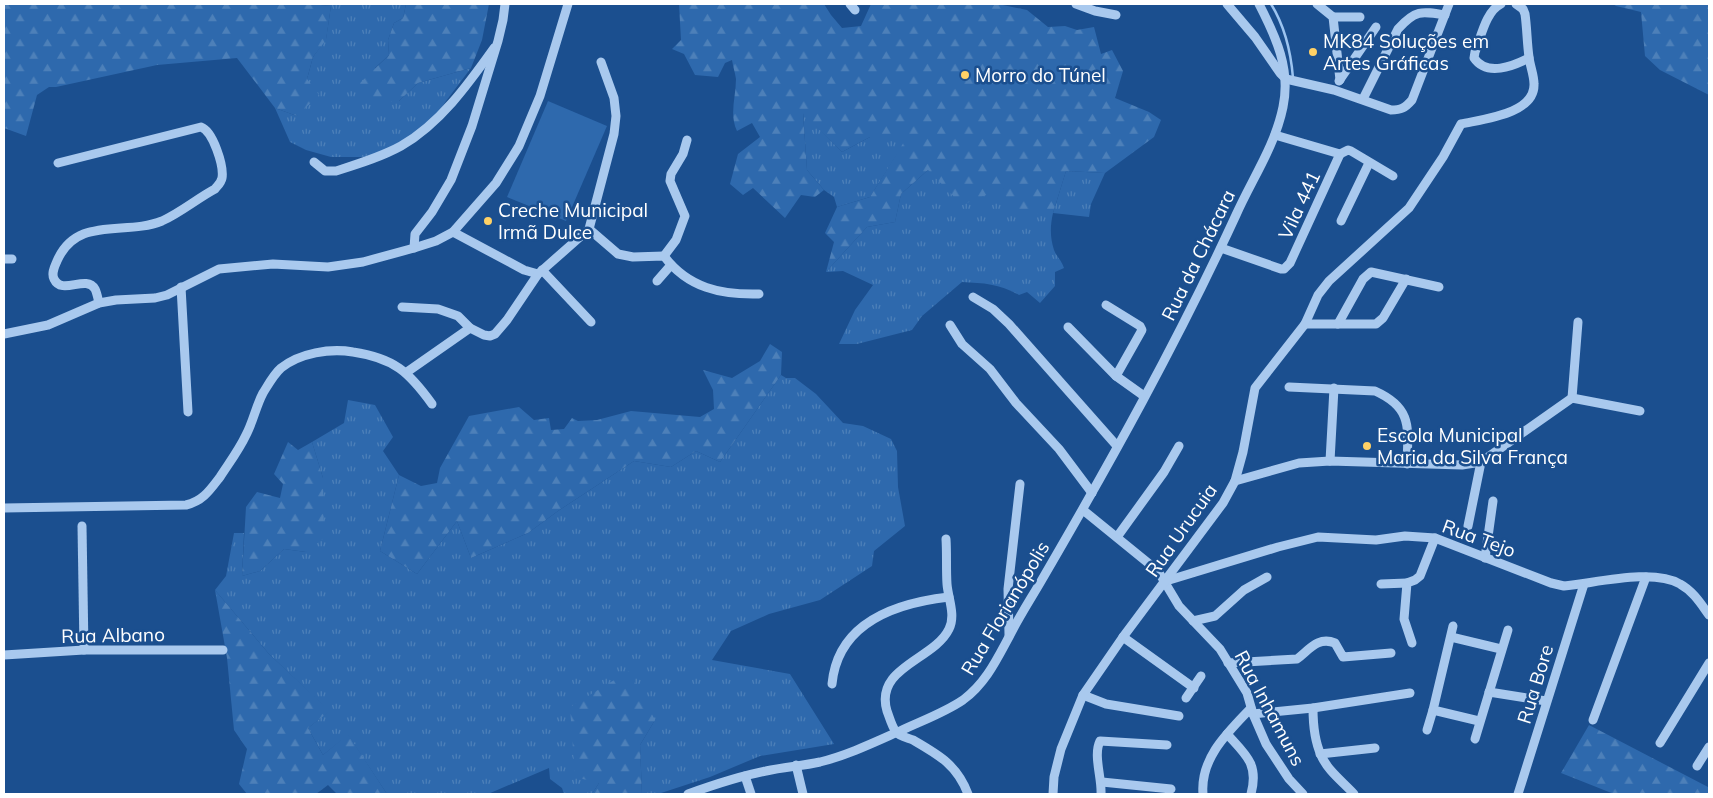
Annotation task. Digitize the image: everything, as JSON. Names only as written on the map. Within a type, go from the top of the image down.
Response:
[{"type":"street","points":[[414,248],[417,229],[432,212],[451,180],[472,126],[498,42],[505,4]]},
{"type":"street","points":[[4,334],[48,325],[99,304],[116,300],[155,298],[167,295],[219,269],[273,264],[328,267],[363,262],[436,241],[453,232],[496,183],[518,146],[540,96],[568,4]]},
{"type":"street","points":[[1076,4],[1116,15]]},
{"type":"street","points":[[1227,4],[1255,37],[1286,79],[1334,90],[1391,110],[1400,110],[1406,107],[1412,100],[1449,4]]},
{"type":"street","name":"Rua da Chácara","points":[[1083,510],[1221,248],[1276,135],[1284,105],[1286,79],[1281,53],[1259,4]]},
{"type":"street","points":[[1317,4],[1333,16],[1360,17]]},
{"type":"street","points":[[1501,4],[1494,9],[1490,16],[1474,58],[1477,63],[1483,66],[1503,69],[1512,67],[1529,58],[1525,14],[1523,9],[1516,4]]},
{"type":"street","points":[[1363,99],[1398,29],[1405,21],[1413,14],[1423,11],[1445,15]]},
{"type":"street","points":[[1333,16],[1340,80]]},
{"type":"street","points":[[1334,90],[1376,27]]},
{"type":"street","points":[[314,162],[325,171],[336,171],[403,145],[433,122],[478,70],[498,42]]},
{"type":"street","name":"Rua Urucuia","points":[[1053,794],[1054,777],[1061,749],[1083,695],[1223,503],[1234,481],[1243,452],[1255,388],[1305,324],[1318,295],[1328,281],[1408,208],[1443,157],[1462,124],[1507,114],[1520,107],[1529,98],[1534,84],[1529,58]]},
{"type":"street","points":[[402,307],[438,309],[458,316],[470,328],[484,335],[490,336],[495,334],[540,272],[589,229],[614,134],[616,116],[614,98],[601,62]]},
{"type":"street","points":[[58,163],[201,127],[210,134],[214,144],[222,176],[215,189],[163,220],[132,227],[92,230],[83,233],[60,254],[53,270],[53,278],[58,284],[64,286],[91,285],[95,288],[99,304]]},
{"type":"street","name":"Vila 441","points":[[1221,248],[1281,269],[1287,268],[1340,154],[1276,135]]},
{"type":"street","points":[[664,256],[676,240],[685,216],[670,181],[671,174],[683,154],[686,140]]},
{"type":"street","points":[[1340,154],[1348,150],[1351,151],[1393,176]]},
{"type":"street","points":[[1341,220],[1369,163]]},
{"type":"street","points":[[589,229],[618,254],[633,257],[664,256]]},
{"type":"street","points":[[453,232],[516,266],[540,272],[591,322]]},
{"type":"street","points":[[664,256],[671,264],[698,284],[718,292],[734,295],[759,294]]},
{"type":"street","points":[[657,281],[671,264]]},
{"type":"street","points":[[1338,324],[1367,274],[1375,272],[1439,287]]},
{"type":"street","points":[[1305,324],[1369,325],[1380,322],[1406,279]]},
{"type":"street","points":[[181,287],[188,412]]},
{"type":"street","points":[[973,297],[993,309],[1009,324],[1117,446]]},
{"type":"street","points":[[1106,304],[1140,326],[1142,330],[1116,376]]},
{"type":"street","points":[[1572,398],[1578,322]]},
{"type":"street","points":[[950,325],[962,344],[990,369],[1016,402],[1059,448],[1092,492]]},
{"type":"street","points":[[1068,326],[1116,376],[1144,396]]},
{"type":"street","points":[[406,372],[470,328]]},
{"type":"street","points":[[4,508],[186,505],[195,503],[202,499],[214,485],[236,454],[247,434],[263,393],[274,376],[282,368],[301,358],[336,349],[362,353],[389,362],[406,372],[417,383],[432,404]]},
{"type":"street","points":[[1289,387],[1375,390],[1384,395],[1397,405],[1405,415],[1408,426],[1407,464]]},
{"type":"street","points":[[1330,461],[1334,388]]},
{"type":"street","points":[[1234,481],[1299,463],[1330,461],[1462,464],[1481,462],[1572,398],[1640,411]]},
{"type":"street","points":[[1117,537],[1164,472],[1180,446]]},
{"type":"street","points":[[1468,526],[1481,462]]},
{"type":"street","points":[[1009,635],[1008,589],[1020,484]]},
{"type":"street","points":[[1486,558],[1493,501]]},
{"type":"street","name":"Rua Inhamuns","points":[[1083,510],[1158,571],[1179,606],[1220,649],[1247,693],[1252,711],[1266,744],[1289,779],[1303,794]]},
{"type":"street","name":"Rua Florianópolis","points":[[688,794],[700,792],[745,776],[796,765],[817,763],[858,751],[934,716],[963,700],[978,687],[993,667],[1009,635],[1083,510]]},
{"type":"street","points":[[82,526],[84,650]]},
{"type":"street","name":"Rua Tejo","points":[[1166,582],[1278,547],[1318,537],[1376,540],[1405,536],[1435,538],[1551,583],[1564,586],[1646,577],[1666,579],[1680,584],[1693,593],[1709,615]]},
{"type":"street","points":[[946,538],[949,597],[952,614],[949,630],[944,637],[924,654],[898,672],[886,689],[885,700],[896,732],[956,769],[968,794]]},
{"type":"street","points":[[1381,584],[1407,584],[1420,576],[1435,538]]},
{"type":"street","points":[[1194,621],[1215,616],[1244,590],[1267,577]]},
{"type":"street","points":[[1593,720],[1646,577]]},
{"type":"street","points":[[1407,584],[1404,619],[1412,643]]},
{"type":"street","name":"Rua Bore","points":[[1520,794],[1546,701],[1584,584]]},
{"type":"street","points":[[832,684],[839,655],[852,635],[870,621],[884,613],[925,600],[949,597]]},
{"type":"street","points":[[1427,730],[1453,626]]},
{"type":"street","points":[[1475,739],[1508,630]]},
{"type":"street","points":[[1124,637],[1194,688]]},
{"type":"street","points":[[1451,637],[1501,649]]},
{"type":"street","points":[[1228,663],[1297,659],[1307,649],[1323,642],[1335,643],[1340,655],[1345,658],[1391,653]]},
{"type":"street","name":"Rua Albano","points":[[4,655],[84,650],[223,650]]},
{"type":"street","points":[[1660,743],[1709,663]]},
{"type":"street","points":[[1186,698],[1201,676]]},
{"type":"street","points":[[1489,692],[1546,701]]},
{"type":"street","points":[[1204,794],[1202,784],[1208,760],[1227,734],[1252,711],[1313,708],[1410,693]]},
{"type":"street","points":[[1083,695],[1106,704],[1179,716]]},
{"type":"street","points":[[1313,708],[1313,719],[1320,754],[1324,762],[1354,794]]},
{"type":"street","points":[[1433,710],[1479,721]]},
{"type":"street","points":[[1227,734],[1251,764],[1255,781],[1251,794]]},
{"type":"street","points":[[1101,794],[1102,782],[1098,759],[1098,744],[1101,740],[1166,745]]},
{"type":"street","points":[[1697,766],[1709,747]]},
{"type":"street","points":[[1320,754],[1375,748]]},
{"type":"street","points":[[796,765],[803,794]]},
{"type":"street","points":[[745,776],[751,794]]},
{"type":"street","points":[[1102,782],[1171,789]]},
{"type":"green space","points":[[4,4],[310,4],[331,6],[326,40],[313,57],[307,79],[319,95],[297,116],[275,108],[237,58],[157,65],[49,87],[37,95],[26,136],[4,128]]},
{"type":"green space","points":[[310,4],[406,4],[403,18],[394,23],[388,40],[389,55],[375,68],[399,101],[418,83],[471,68],[432,123],[388,157],[331,157],[306,150],[290,142],[275,108],[297,116],[313,57],[326,39],[331,6]]},
{"type":"green space","points":[[406,4],[489,4],[482,40],[471,68],[418,83],[399,101],[367,103],[360,83],[389,55],[388,40],[394,23],[403,18]]},
{"type":"green space","points":[[679,4],[824,4],[842,28],[861,26],[871,4],[998,4],[1027,10],[1048,27],[1065,26],[1077,30],[1094,27],[1101,54],[1112,50],[1123,71],[1115,98],[1149,112],[1161,120],[1154,137],[1105,173],[1066,171],[1053,213],[1012,215],[1003,188],[962,205],[928,170],[901,194],[895,222],[867,227],[826,272],[834,242],[825,233],[837,207],[870,197],[907,137],[870,137],[842,152],[803,113],[807,170],[824,190],[815,197],[801,195],[785,218],[753,188],[743,195],[730,184],[738,154],[760,137],[752,123],[737,131],[733,118],[736,79],[732,60],[725,63],[718,77],[695,75],[684,54],[672,49],[681,40]]},
{"type":"green space","points":[[1613,4],[1709,4],[1709,95],[1660,70],[1645,56],[1641,12]]},
{"type":"green space","points":[[548,101],[607,126],[566,221],[507,197]]},
{"type":"green space","points":[[803,112],[842,152],[870,137],[908,137],[870,197],[837,207],[834,197],[824,190],[807,170]]},
{"type":"green space","points":[[928,170],[1003,188],[1053,213],[1052,241],[1055,252],[1064,268],[1055,272],[1055,286],[1040,303],[1027,292],[1019,295],[1005,288],[992,285],[962,282],[922,316],[912,330],[857,344],[839,344],[855,310],[873,285],[843,271],[826,272],[867,227],[895,222],[901,194]]},
{"type":"green space","points":[[1066,171],[1105,173],[1091,204],[1089,217],[1053,213]]},
{"type":"green space","points":[[770,344],[782,352],[781,375],[720,462],[696,451],[671,467],[634,461],[528,533],[471,558],[457,521],[417,574],[380,551],[399,475],[421,486],[437,483],[440,468],[469,416],[519,407],[534,420],[549,418],[551,430],[564,429],[572,418],[578,421],[597,420],[631,411],[700,417],[714,409],[713,390],[703,370],[732,378],[760,361]]},
{"type":"green space","points":[[781,375],[786,378],[795,378],[816,394],[843,423],[863,426],[891,439],[897,451],[898,487],[905,526],[874,551],[872,566],[820,600],[769,614],[731,631],[712,660],[790,674],[834,744],[760,756],[710,777],[658,794],[642,794],[640,745],[655,720],[599,783],[592,794],[564,794],[562,788],[550,779],[549,768],[488,794],[387,794],[348,735],[323,755],[308,728],[329,711],[269,654],[215,590],[226,576],[234,533],[244,533],[242,576],[260,571],[284,549],[306,552],[323,478],[312,442],[344,423],[348,400],[375,405],[393,437],[383,451],[399,475],[380,551],[417,574],[457,521],[471,558],[528,533],[634,461],[671,467],[696,451],[720,462]]},
{"type":"green space","points":[[288,442],[298,450],[312,442],[323,478],[324,538],[306,552],[284,549],[260,571],[242,576],[246,507],[257,492],[280,498],[283,484],[274,474]]},
{"type":"green space","points":[[215,590],[269,654],[330,711],[308,728],[323,755],[348,734],[387,794],[337,794],[328,785],[316,794],[247,794],[239,784],[247,749],[234,730],[227,658]]},
{"type":"green space","points":[[629,671],[655,720],[640,745],[642,794],[592,794],[599,783],[575,777],[570,707]]},
{"type":"green space","points":[[1589,725],[1708,787],[1709,785],[1709,794],[1614,794],[1561,773]]},
{"type":"waterway","points":[[1271,4],[1280,21],[1286,40],[1293,78]]},
{"type":"place","name":"MK84 Soluções em Artes Gráficas","points":[[1313,52]]},
{"type":"place","name":"Morro do Túnel","points":[[965,75]]},
{"type":"place","name":"Creche Municipal Irmã Dulce","points":[[488,221]]},
{"type":"place","name":"Escola Municipal Maria da Silva França","points":[[1367,446]]}]
